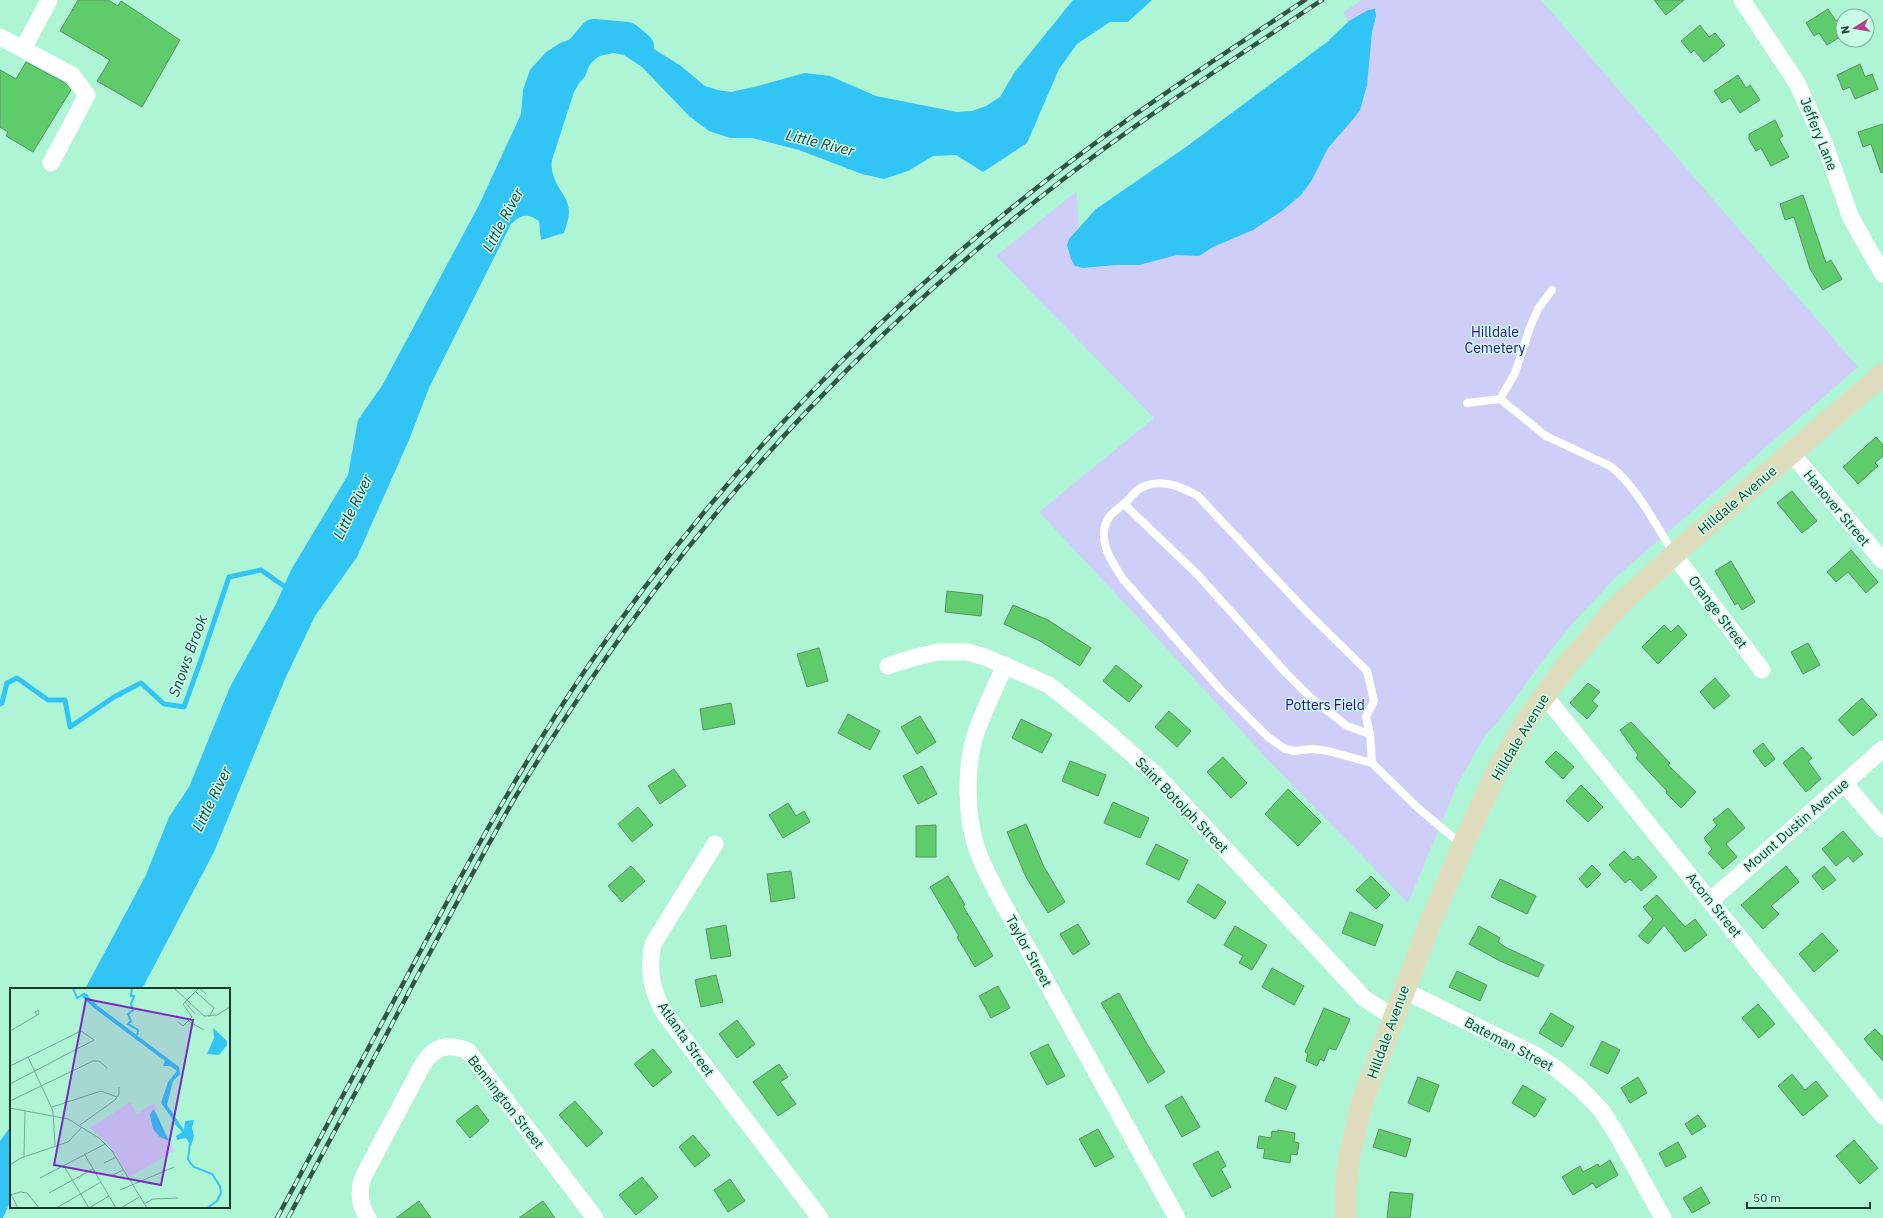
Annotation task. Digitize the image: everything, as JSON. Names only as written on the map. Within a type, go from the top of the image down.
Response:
[{"type":"main road","name":"Hilldale Avenue","points":[[1345,1218],[1346,1182],[1353,1137],[1362,1102],[1403,990],[1463,845],[1511,747],[1544,695],[1589,638],[1616,608],[1674,554],[1792,454],[1883,374]]},
{"type":"street","points":[[23,49],[49,0]]},
{"type":"street","name":"Jeffery Lane","points":[[1742,0],[1797,83],[1825,146],[1851,218],[1883,274]]},
{"type":"street","points":[[0,37],[72,75],[87,96],[51,163]]},
{"type":"street","name":"Hanover Street","points":[[1792,454],[1883,561]]},
{"type":"street","name":"Orange Street","points":[[1674,554],[1762,670]]},
{"type":"street","name":"Saint Botolph Street","points":[[888,666],[912,658],[938,652],[967,652],[985,657],[1049,685],[1156,774],[1364,998],[1393,1017]]},
{"type":"street","name":"Taylor Street","points":[[1005,666],[978,728],[970,761],[968,787],[969,812],[975,843],[988,874],[1011,918],[1176,1218]]},
{"type":"street","name":"Acorn Street","points":[[1544,695],[1710,901],[1880,1107]]},
{"type":"street","name":"Mount Dustin Avenue","points":[[1710,901],[1883,749]]},
{"type":"street","points":[[1844,783],[1883,829]]},
{"type":"street","name":"Atlanta Street","points":[[715,844],[653,944],[650,958],[654,991],[660,1006],[668,1018],[820,1218]]},
{"type":"street","name":"Bateman Street","points":[[1403,990],[1537,1056],[1558,1070],[1581,1089],[1606,1116],[1663,1218]]},
{"type":"street","name":"Bennington Street","points":[[368,1218],[360,1199],[359,1191],[363,1177],[423,1064],[429,1055],[437,1048],[447,1046],[458,1047],[468,1051],[595,1218]]},
{"type":"lane","points":[[1500,399],[1514,373],[1538,309],[1552,290]]},
{"type":"lane","points":[[1467,403],[1500,399],[1546,436],[1610,466],[1619,473],[1650,515],[1674,554]]},
{"type":"lane","points":[[1372,763],[1370,734],[1366,717],[1374,701],[1367,671],[1306,611],[1198,496],[1177,485],[1157,484],[1140,489],[1124,504],[1117,508],[1107,519],[1104,531],[1104,542],[1110,558],[1122,578],[1220,690],[1268,737],[1284,749],[1328,751],[1372,763],[1418,808],[1463,845]]},
{"type":"lane","points":[[1124,504],[1189,566],[1310,698],[1347,726],[1370,734]]},
{"type":"green space","name":"Hilldale Cemetery","points":[[1362,0],[1541,0],[1858,367],[1615,578],[1572,624],[1543,660],[1501,718],[1484,737],[1457,785],[1408,903],[1268,760],[1158,639],[1039,512],[1154,418],[996,256],[1077,191],[1079,252],[1356,36],[1343,12]]},
{"type":"water","points":[[1073,0],[1152,0],[1128,22],[1110,22],[1077,44],[1059,69],[1027,143],[983,172],[956,155],[933,156],[908,171],[884,179],[862,174],[799,150],[752,138],[730,138],[709,131],[689,116],[642,67],[624,55],[614,53],[599,56],[591,63],[574,92],[552,160],[553,176],[566,199],[569,211],[564,233],[541,240],[539,221],[525,216],[518,218],[511,224],[429,388],[409,440],[357,557],[315,616],[285,679],[214,852],[143,988],[86,988],[146,875],[169,817],[189,787],[230,687],[276,604],[291,570],[348,475],[358,420],[383,384],[479,205],[521,114],[523,90],[530,70],[546,52],[560,43],[577,37],[627,32],[681,66],[705,86],[718,90],[731,92],[805,73],[830,76],[876,96],[957,112],[972,111],[986,106],[1000,97],[1014,73]]},
{"type":"water","points":[[1375,9],[1376,16],[1372,32],[1367,85],[1360,110],[1328,148],[1312,180],[1301,195],[1282,211],[1253,230],[1213,247],[1199,256],[1177,255],[1139,265],[1115,265],[1083,268],[1075,266],[1071,259],[1067,245],[1069,239],[1096,209],[1186,147],[1327,42],[1349,21],[1368,10]]},
{"type":"water","points":[[10,1127],[10,1202],[3,1218],[0,1218],[0,1141]]},
{"type":"building","points":[[78,0],[108,0],[118,6],[121,1],[180,40],[142,107],[97,81],[110,60],[60,31]]},
{"type":"building","points":[[1654,0],[1684,0],[1666,15]]},
{"type":"building","points":[[1828,9],[1835,20],[1835,40],[1827,45],[1819,33],[1814,36],[1806,23]]},
{"type":"building","points":[[1700,25],[1709,37],[1715,33],[1725,45],[1704,62],[1694,50],[1691,53],[1681,41]]},
{"type":"building","points":[[26,62],[65,83],[71,90],[33,152],[6,136],[8,132],[0,127],[0,70],[16,79]]},
{"type":"building","points":[[1860,64],[1865,77],[1872,74],[1878,89],[1855,99],[1850,87],[1843,90],[1837,75]]},
{"type":"building","points":[[1738,75],[1746,88],[1750,85],[1760,100],[1740,113],[1730,98],[1722,103],[1714,91]]},
{"type":"building","points":[[1775,120],[1783,136],[1779,139],[1789,157],[1771,166],[1761,148],[1756,151],[1749,139],[1749,134]]},
{"type":"building","points":[[1883,124],[1883,172],[1881,173],[1871,144],[1863,147],[1858,132]]},
{"type":"building","points":[[1803,195],[1826,263],[1831,260],[1842,279],[1823,290],[1810,269],[1794,217],[1785,220],[1780,204]]},
{"type":"building","points":[[1876,437],[1883,445],[1883,456],[1875,463],[1878,466],[1858,484],[1843,467]]},
{"type":"building","points":[[1792,491],[1817,521],[1802,533],[1777,503]]},
{"type":"building","points":[[1851,550],[1878,582],[1866,593],[1848,572],[1836,582],[1827,572]]},
{"type":"building","points":[[1731,561],[1755,602],[1742,610],[1738,603],[1735,605],[1715,571]]},
{"type":"building","points":[[947,591],[983,595],[981,616],[945,612]]},
{"type":"building","points":[[1013,605],[1048,620],[1091,648],[1080,666],[1040,641],[1004,624]]},
{"type":"building","points":[[1664,625],[1671,632],[1678,625],[1687,635],[1658,664],[1642,647]]},
{"type":"building","points":[[1808,643],[1820,665],[1803,674],[1791,652]]},
{"type":"building","points":[[819,648],[828,681],[807,687],[797,654]]},
{"type":"building","points":[[1116,665],[1142,686],[1129,702],[1103,681]]},
{"type":"building","points":[[1715,678],[1730,696],[1714,709],[1700,692]]},
{"type":"building","points":[[1588,683],[1600,692],[1592,701],[1598,706],[1587,719],[1570,703]]},
{"type":"building","points":[[1862,698],[1877,715],[1853,736],[1838,720]]},
{"type":"building","points":[[731,703],[735,724],[703,730],[700,709]]},
{"type":"building","points":[[1169,711],[1191,731],[1177,747],[1155,727]]},
{"type":"building","points":[[848,714],[880,731],[870,750],[838,733]]},
{"type":"building","points":[[920,716],[936,742],[917,754],[901,727]]},
{"type":"building","points":[[1021,719],[1052,734],[1042,753],[1012,738]]},
{"type":"building","points":[[1631,722],[1670,763],[1668,765],[1696,792],[1681,808],[1636,758],[1638,755],[1620,730]]},
{"type":"building","points":[[1763,743],[1775,759],[1765,767],[1753,751]]},
{"type":"building","points":[[1802,747],[1812,758],[1808,761],[1821,779],[1806,792],[1783,763]]},
{"type":"building","points":[[1556,751],[1574,767],[1563,779],[1545,762]]},
{"type":"building","points":[[1223,757],[1247,783],[1231,798],[1207,772]]},
{"type":"building","points":[[1070,761],[1106,775],[1098,796],[1062,781]]},
{"type":"building","points":[[922,766],[937,794],[918,804],[903,776]]},
{"type":"building","points":[[674,769],[686,786],[660,804],[648,786]]},
{"type":"building","points":[[1581,785],[1603,807],[1588,822],[1566,801]]},
{"type":"building","points":[[1288,789],[1321,822],[1298,846],[1265,814]]},
{"type":"building","points":[[1113,802],[1149,818],[1140,838],[1104,823]]},
{"type":"building","points":[[788,803],[796,816],[804,811],[810,822],[783,838],[769,815]]},
{"type":"building","points":[[638,807],[653,825],[632,842],[618,824]]},
{"type":"building","points":[[1728,808],[1745,828],[1726,844],[1737,857],[1723,869],[1708,853],[1712,849],[1704,838],[1717,825],[1713,820]]},
{"type":"building","points":[[1026,824],[1044,867],[1065,902],[1048,913],[1026,877],[1007,832]]},
{"type":"building","points":[[936,825],[936,857],[916,857],[916,826]]},
{"type":"building","points":[[1843,831],[1863,854],[1853,862],[1848,856],[1836,866],[1822,849]]},
{"type":"building","points":[[1156,844],[1188,860],[1179,880],[1146,864]]},
{"type":"building","points":[[1624,851],[1633,860],[1638,856],[1657,877],[1641,891],[1630,879],[1625,883],[1609,865]]},
{"type":"building","points":[[1592,865],[1601,874],[1587,888],[1579,879]]},
{"type":"building","points":[[631,866],[645,881],[622,902],[608,886]]},
{"type":"building","points":[[1786,866],[1799,882],[1771,906],[1779,914],[1763,929],[1741,905]]},
{"type":"building","points":[[1824,866],[1836,880],[1823,890],[1812,876]]},
{"type":"building","points":[[791,871],[795,898],[771,902],[767,874]]},
{"type":"building","points":[[948,876],[965,905],[963,906],[993,956],[975,967],[957,937],[959,936],[930,887]]},
{"type":"building","points":[[1371,876],[1390,895],[1376,909],[1356,890]]},
{"type":"building","points":[[1500,879],[1536,896],[1527,914],[1491,897]]},
{"type":"building","points":[[1198,884],[1226,902],[1215,919],[1187,902]]},
{"type":"building","points":[[1657,895],[1685,927],[1695,919],[1707,935],[1685,952],[1664,925],[1648,944],[1638,936],[1653,919],[1643,907]]},
{"type":"building","points":[[1350,912],[1383,925],[1375,946],[1342,933]]},
{"type":"building","points":[[1078,924],[1090,944],[1073,955],[1060,934]]},
{"type":"building","points":[[726,925],[731,956],[711,959],[706,929]]},
{"type":"building","points":[[1235,926],[1267,945],[1252,970],[1239,963],[1243,956],[1224,945]]},
{"type":"building","points":[[1479,926],[1500,938],[1498,942],[1507,948],[1544,965],[1538,977],[1500,961],[1469,944]]},
{"type":"building","points":[[1822,933],[1838,951],[1814,972],[1799,954]]},
{"type":"building","points":[[1272,968],[1304,986],[1294,1005],[1262,987]]},
{"type":"building","points":[[1457,971],[1487,985],[1480,1001],[1449,987]]},
{"type":"building","points":[[716,975],[723,1002],[701,1007],[695,980]]},
{"type":"building","points":[[998,986],[1010,1008],[991,1018],[979,996]]},
{"type":"building","points":[[1119,993],[1147,1044],[1165,1072],[1148,1083],[1101,1003]]},
{"type":"building","points":[[1758,1004],[1775,1024],[1759,1038],[1742,1018]]},
{"type":"building","points":[[1324,1008],[1350,1019],[1336,1050],[1329,1048],[1324,1061],[1320,1059],[1317,1066],[1306,1061],[1308,1054],[1305,1052]]},
{"type":"building","points":[[1551,1013],[1574,1027],[1562,1047],[1539,1033]]},
{"type":"building","points":[[737,1020],[755,1044],[737,1058],[719,1034]]},
{"type":"building","points":[[1875,1029],[1883,1037],[1883,1061],[1864,1039]]},
{"type":"building","points":[[1602,1041],[1620,1050],[1608,1074],[1590,1065]]},
{"type":"building","points":[[1048,1044],[1065,1076],[1047,1085],[1030,1053]]},
{"type":"building","points":[[653,1049],[672,1072],[653,1087],[634,1064]]},
{"type":"building","points":[[779,1064],[788,1077],[780,1082],[796,1104],[778,1116],[753,1082]]},
{"type":"building","points":[[1792,1074],[1805,1090],[1816,1081],[1828,1096],[1803,1116],[1778,1086]]},
{"type":"building","points":[[1275,1077],[1296,1086],[1286,1110],[1265,1101]]},
{"type":"building","points":[[1418,1077],[1439,1085],[1429,1112],[1408,1103]]},
{"type":"building","points":[[1638,1077],[1647,1093],[1630,1103],[1621,1088]]},
{"type":"building","points":[[1523,1085],[1546,1099],[1535,1117],[1512,1103]]},
{"type":"building","points":[[1182,1096],[1200,1127],[1182,1137],[1165,1106]]},
{"type":"building","points":[[575,1101],[603,1133],[587,1147],[559,1115]]},
{"type":"building","points":[[477,1105],[489,1121],[470,1138],[456,1121]]},
{"type":"building","points":[[1698,1115],[1706,1126],[1692,1135],[1685,1124]]},
{"type":"building","points":[[1098,1129],[1114,1157],[1095,1167],[1079,1139]]},
{"type":"building","points":[[1379,1129],[1411,1139],[1406,1157],[1373,1147]]},
{"type":"building","points":[[1278,1130],[1295,1133],[1294,1142],[1299,1143],[1297,1155],[1291,1154],[1290,1163],[1263,1158],[1265,1149],[1257,1148],[1259,1136],[1271,1138],[1272,1131],[1278,1132]]},
{"type":"building","points":[[693,1135],[710,1155],[695,1167],[679,1147]]},
{"type":"building","points":[[1854,1140],[1878,1168],[1860,1184],[1836,1156]]},
{"type":"building","points":[[1678,1142],[1686,1157],[1666,1167],[1659,1153]]},
{"type":"building","points":[[1218,1151],[1226,1166],[1221,1169],[1231,1187],[1212,1197],[1193,1164]]},
{"type":"building","points":[[1610,1160],[1618,1175],[1596,1188],[1593,1183],[1573,1195],[1562,1177],[1580,1166],[1583,1172],[1598,1164],[1599,1167]]},
{"type":"building","points":[[642,1177],[658,1197],[636,1215],[619,1195]]},
{"type":"building","points":[[730,1179],[745,1201],[728,1212],[714,1190]]},
{"type":"building","points":[[1701,1187],[1710,1203],[1692,1213],[1683,1198]]},
{"type":"building","points":[[1390,1192],[1413,1194],[1410,1218],[1387,1218]]},
{"type":"building","points":[[419,1201],[431,1218],[396,1218]]},
{"type":"building","points":[[543,1201],[555,1218],[519,1218]]},
{"type":"waterway","name":"Little River","points":[[572,69],[576,55],[594,34],[627,37],[639,47]]},
{"type":"waterway","name":"Snows Brook","points":[[0,704],[2,703],[7,683],[17,678],[48,700],[65,700],[70,727],[114,697],[141,683],[164,704],[184,707],[229,577],[261,570],[288,589]]},
{"type":"railway","points":[[277,1218],[494,817],[560,708],[634,602],[687,533],[742,467],[801,403],[861,342],[924,282],[990,226],[1087,149],[1305,0]]},
{"type":"railway","points":[[288,1218],[477,865],[532,770],[592,678],[642,608],[694,540],[749,475],[807,411],[867,350],[930,291],[994,235],[1061,181],[1125,134],[1190,88],[1322,0]]},
{"type":"park label","name":"Potters Field","points":[[1325,705]]}]
